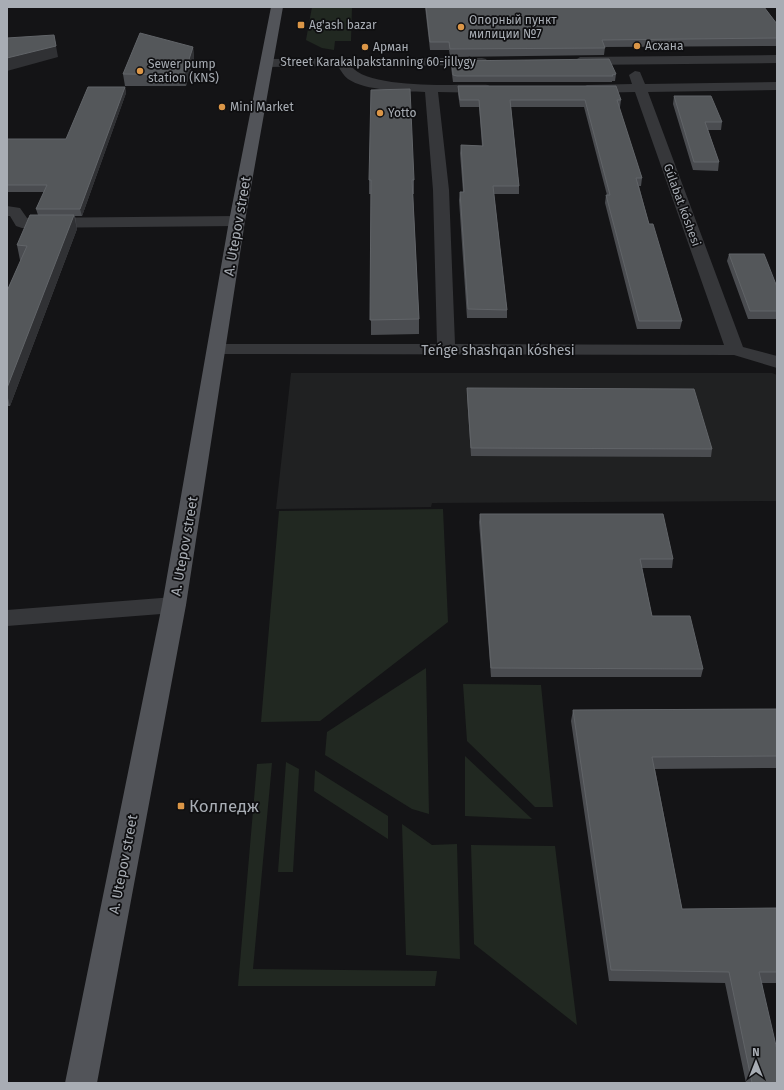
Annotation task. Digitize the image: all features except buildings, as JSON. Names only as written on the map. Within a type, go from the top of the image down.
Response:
[{"type":"main road","name":"A. Utepov street","points":[[81,1083],[174,605],[218,349],[237,221],[277,7]]},
{"type":"street","points":[[566,61],[777,59]]},
{"type":"street","name":"Gúlabat kóshesi","points":[[629,61],[735,350]]},
{"type":"street","name":"Street Karakalpakstanning 60-jillygy","points":[[267,63],[494,62]]},
{"type":"street","points":[[342,63],[353,77],[368,83],[431,88],[498,89]]},
{"type":"street","points":[[574,89],[777,86]]},
{"type":"street","points":[[431,88],[441,190],[446,350]]},
{"type":"street","points":[[7,211],[15,211],[22,223],[237,221]]},
{"type":"street","name":"Teńge shashqan kóshesi","points":[[218,349],[735,350],[777,362]]},
{"type":"street","points":[[7,618],[174,605]]},
{"type":"shaded area","points":[[312,7],[352,7],[351,41],[335,41],[334,50],[322,48],[306,40]]},
{"type":"shaded area","points":[[291,373],[772,373],[777,375],[777,501],[432,503],[431,507],[276,509]]},
{"type":"shaded area","points":[[443,509],[448,622],[320,721],[261,722],[279,511]]},
{"type":"shaded area","points":[[426,668],[429,814],[412,809],[325,755],[327,732]]},
{"type":"shaded area","points":[[463,684],[541,685],[553,807],[535,807],[467,741]]},
{"type":"shaded area","points":[[465,756],[532,819],[465,816]]},
{"type":"shaded area","points":[[286,762],[299,769],[293,872],[278,872]]},
{"type":"shaded area","points":[[272,763],[253,969],[437,971],[435,986],[238,986],[257,764]]},
{"type":"shaded area","points":[[315,770],[388,816],[388,839],[314,791]]},
{"type":"shaded area","points":[[402,824],[432,845],[457,844],[460,959],[406,955]]},
{"type":"shaded area","points":[[471,845],[555,846],[577,1025],[474,944]]},
{"type":"place","name":"Ag'ash bazar","points":[[301,25]]},
{"type":"place","name":"Опорный пункт милиции №7","points":[[461,27]]},
{"type":"place","name":"Асхана","points":[[637,46]]},
{"type":"place","name":"Арман","points":[[365,47]]},
{"type":"place","name":"Sewer pump station (KNS)","points":[[140,71]]},
{"type":"place","name":"Mini Market","points":[[222,107]]},
{"type":"place","name":"Yotto","points":[[380,113]]},
{"type":"place","name":"Колледж","points":[[181,806]]}]
